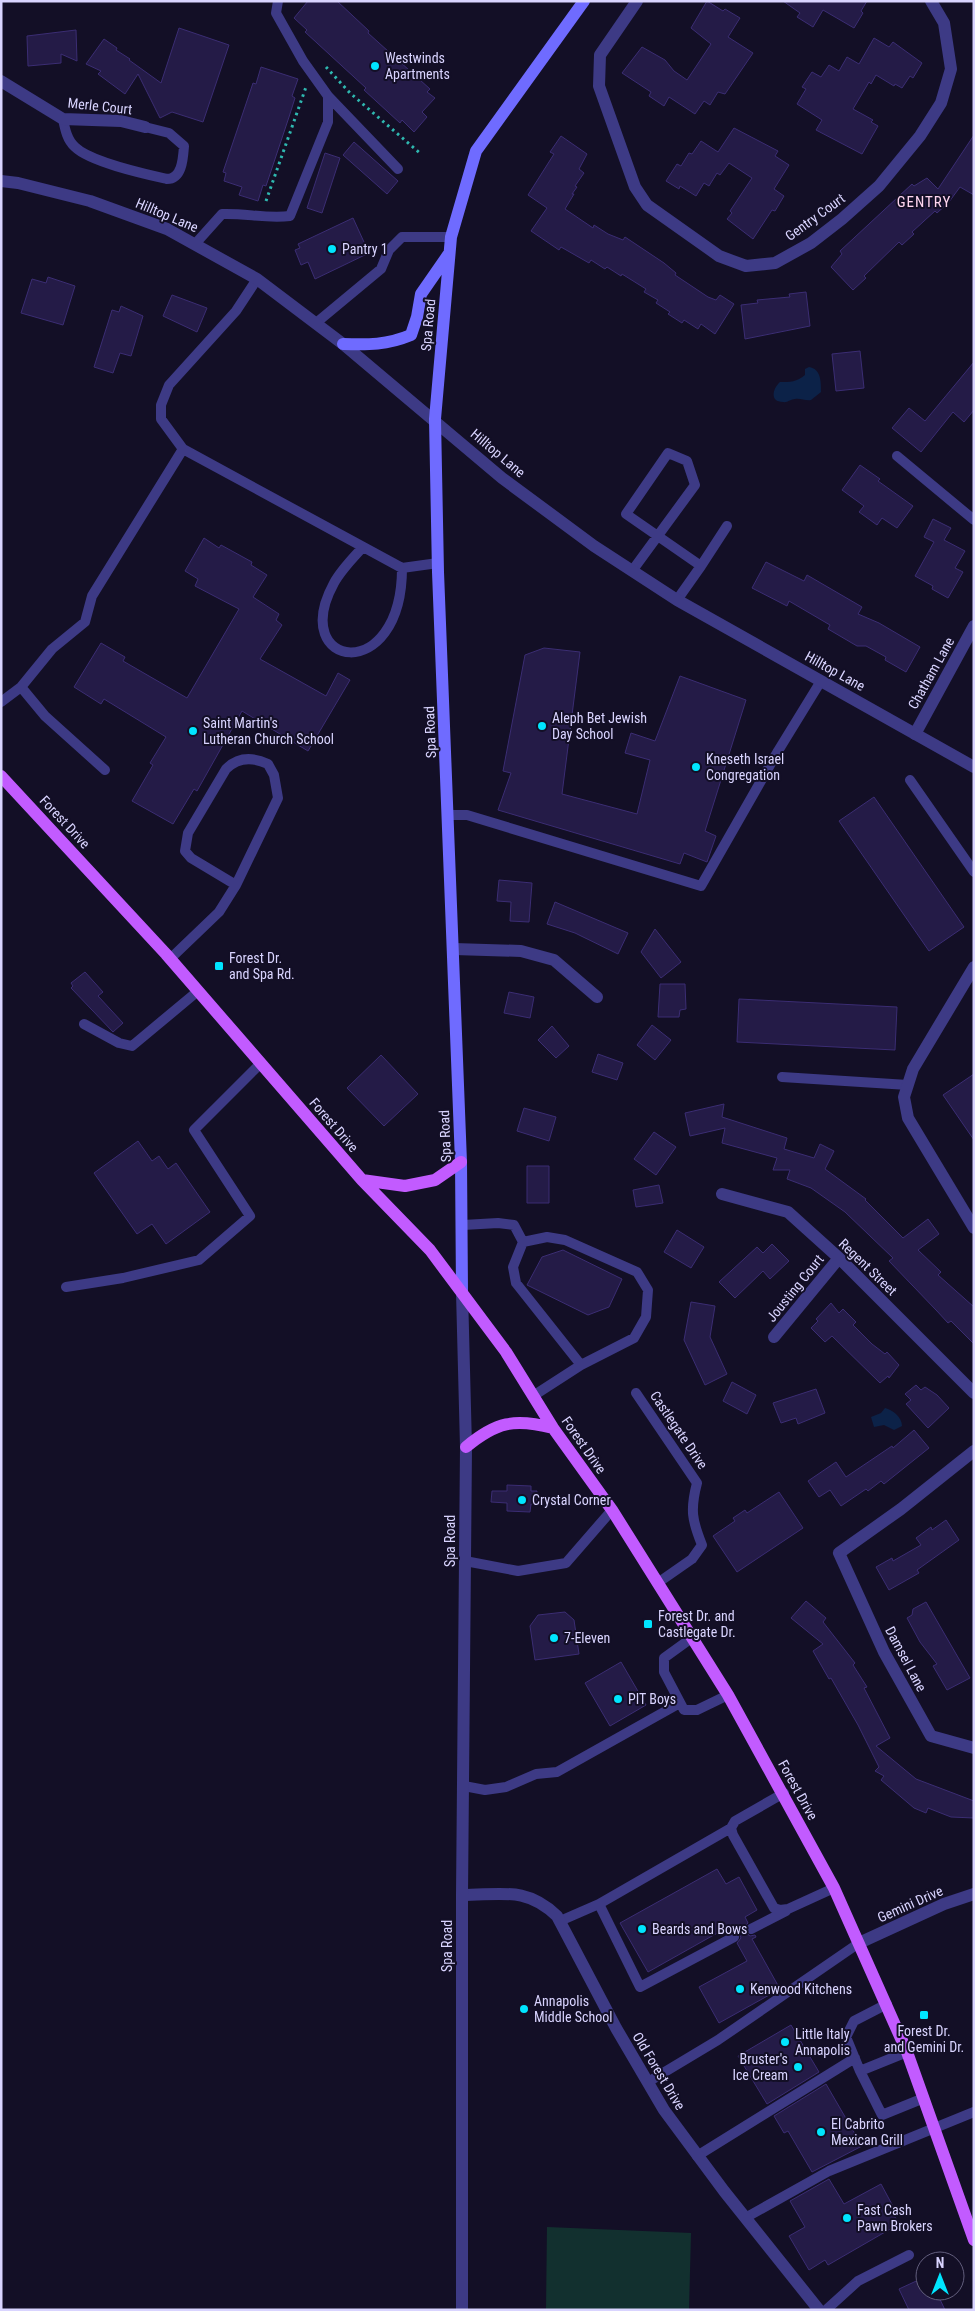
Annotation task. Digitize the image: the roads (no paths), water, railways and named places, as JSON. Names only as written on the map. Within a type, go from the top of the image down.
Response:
[{"type":"main road","name":"Spa Road","points":[[462,1292],[462,1162],[438,563],[435,419],[449,253],[451,237],[476,151],[584,1]]},
{"type":"main road","points":[[343,344],[378,345],[394,342],[411,334],[417,317],[421,294],[449,253]]},
{"type":"main road","name":"Forest Drive","points":[[1,776],[170,959],[362,1180],[430,1250],[506,1352],[553,1428],[612,1510],[728,1695],[784,1793],[834,1888],[907,2052],[935,2126],[974,2240]]},
{"type":"main road","points":[[362,1180],[405,1186],[435,1180],[462,1162]]},
{"type":"main road","points":[[466,1447],[484,1432],[505,1424],[536,1423],[553,1428]]},
{"type":"street","name":"Gentry Court","points":[[637,1],[600,55],[599,86],[635,187],[647,204],[719,256],[746,266],[775,263],[811,243],[842,219],[879,186],[920,136],[941,103],[951,69],[944,23],[931,1]]},
{"type":"street","name":"Merle Court","points":[[1,82],[63,119],[121,121],[145,127]]},
{"type":"street","name":"Hilltop Lane","points":[[1,181],[18,183],[90,201],[167,228],[257,279],[343,344],[435,419],[502,478],[594,546],[678,600],[974,767]]},
{"type":"street","name":"Chatham Lane","points":[[915,734],[974,626]]},
{"type":"street","points":[[454,950],[521,951],[554,960],[598,998]]},
{"type":"street","points":[[974,967],[913,1069],[904,1097],[908,1118],[974,1228]]},
{"type":"street","name":"Regent Street","points":[[722,1194],[788,1212],[839,1258],[974,1393]]},
{"type":"street","name":"Jousting Court","points":[[774,1337],[839,1258]]},
{"type":"street","name":"Spa Road","points":[[462,1292],[466,1447],[462,1895],[462,2310]]},
{"type":"street","name":"Damsel Lane","points":[[974,1451],[901,1509],[839,1553],[884,1652],[931,1736],[974,1748]]},
{"type":"street","name":"Old Forest Drive","points":[[462,1895],[516,1894],[533,1898],[545,1905],[560,1921],[616,2028],[664,2110],[745,2218],[819,2310]]},
{"type":"street","name":"Gemini Drive","points":[[859,1944],[944,1904],[974,1894]]},
{"type":"lane","points":[[278,1],[276,13],[303,61],[328,96],[398,169]]},
{"type":"lane","points":[[196,243],[222,214],[242,213],[270,218],[290,216],[328,122],[328,96]]},
{"type":"lane","points":[[63,119],[67,136],[76,148],[106,162],[173,179],[178,175],[183,159],[184,146],[169,133],[145,127]]},
{"type":"lane","points":[[316,323],[380,269],[389,250],[402,236],[451,237]]},
{"type":"lane","points":[[257,279],[236,310],[169,385],[161,405],[161,419],[183,449],[402,568],[438,563]]},
{"type":"lane","points":[[1,702],[21,687],[52,648],[84,622],[92,596],[183,449]]},
{"type":"lane","points":[[632,571],[657,536],[695,485],[687,461],[668,453],[626,514],[657,536],[701,566]]},
{"type":"lane","points":[[897,456],[974,520]]},
{"type":"lane","points":[[678,600],[727,526]]},
{"type":"lane","points":[[362,547],[334,582],[324,609],[322,622],[327,640],[342,652],[349,654],[365,650],[381,638],[389,628],[402,592],[402,568]]},
{"type":"lane","points":[[448,815],[467,815],[701,886],[778,751],[821,681]]},
{"type":"lane","points":[[21,687],[44,716],[105,770]]},
{"type":"lane","points":[[170,959],[219,912],[236,885],[278,798],[274,775],[268,764],[249,758],[232,763],[226,769],[188,833],[185,850],[191,858],[236,885]]},
{"type":"lane","points":[[910,780],[974,872]]},
{"type":"lane","points":[[84,1024],[119,1043],[132,1046],[198,991]]},
{"type":"lane","points":[[66,1287],[123,1278],[199,1260],[250,1216],[194,1130],[261,1063]]},
{"type":"lane","points":[[782,1076],[908,1085]]},
{"type":"lane","points":[[463,1225],[498,1223],[514,1225],[524,1242]]},
{"type":"lane","points":[[524,1242],[547,1237],[565,1240],[637,1272],[648,1290],[646,1317],[634,1338],[582,1365],[533,1396]]},
{"type":"lane","points":[[524,1242],[513,1267],[516,1283],[582,1365]]},
{"type":"lane","name":"Castlegate Drive","points":[[636,1393],[697,1483],[692,1520],[702,1545],[692,1559],[658,1582]]},
{"type":"lane","points":[[465,1561],[518,1572],[566,1563],[612,1510]]},
{"type":"lane","points":[[693,1637],[664,1658],[664,1672],[684,1710],[697,1710],[728,1695]]},
{"type":"lane","points":[[464,1786],[485,1790],[506,1787],[536,1774],[558,1772],[680,1703]]},
{"type":"lane","points":[[560,1921],[599,1904],[731,1828],[735,1821],[784,1793]]},
{"type":"lane","points":[[731,1828],[774,1908],[780,1910],[788,1909]]},
{"type":"lane","points":[[752,1929],[788,1909],[834,1888]]},
{"type":"lane","points":[[599,1904],[640,1987],[734,1937]]},
{"type":"lane","points":[[648,2082],[718,2040],[859,1944]]},
{"type":"lane","points":[[887,2004],[854,2021],[846,2036],[860,2071],[882,2115],[924,2098]]},
{"type":"lane","points":[[860,2071],[907,2052]]},
{"type":"lane","points":[[697,2156],[855,2058]]},
{"type":"lane","points":[[745,2218],[829,2171],[885,2149],[935,2126],[974,2112]]},
{"type":"lane","points":[[826,2310],[858,2282],[909,2255]]},
{"type":"water","points":[[809,367],[818,373],[821,392],[811,400],[794,399],[784,402],[776,400],[774,391],[780,382],[790,382],[799,379],[805,375],[805,369]]},
{"type":"water","points":[[885,1408],[896,1414],[902,1426],[894,1430],[884,1425],[874,1427],[871,1417],[881,1413]]},
{"type":"place","name":"Westwinds Apartments","points":[[375,66]]},
{"type":"place","name":"Pantry 1","points":[[332,249]]},
{"type":"place","name":"Aleph Bet Jewish Day School","points":[[542,726]]},
{"type":"place","name":"Saint Martin's Lutheran Church School","points":[[193,731]]},
{"type":"place","name":"Kneseth Israel Congregation","points":[[696,767]]},
{"type":"place","name":"Forest Dr. and Spa Rd.","points":[[219,966]]},
{"type":"place","name":"Crystal Corner","points":[[522,1500]]},
{"type":"place","name":"Forest Dr. and Castlegate Dr.","points":[[648,1624]]},
{"type":"place","name":"7-Eleven","points":[[554,1638]]},
{"type":"place","name":"PIT Boys","points":[[618,1699]]},
{"type":"place","name":"Beards and Bows","points":[[642,1929]]},
{"type":"place","name":"Kenwood Kitchens","points":[[740,1989]]},
{"type":"place","name":"Annapolis Middle School","points":[[524,2009]]},
{"type":"place","name":"Forest Dr. and Gemini Dr.","points":[[924,2015]]},
{"type":"place","name":"Little Italy Annapolis","points":[[785,2042]]},
{"type":"place","name":"Bruster's Ice Cream","points":[[798,2067]]},
{"type":"place","name":"El Cabrito Mexican Grill","points":[[821,2132]]},
{"type":"place","name":"Fast Cash Pawn Brokers","points":[[847,2218]]},
{"type":"district","name":"GENTRY","points":[[924,202]]}]
